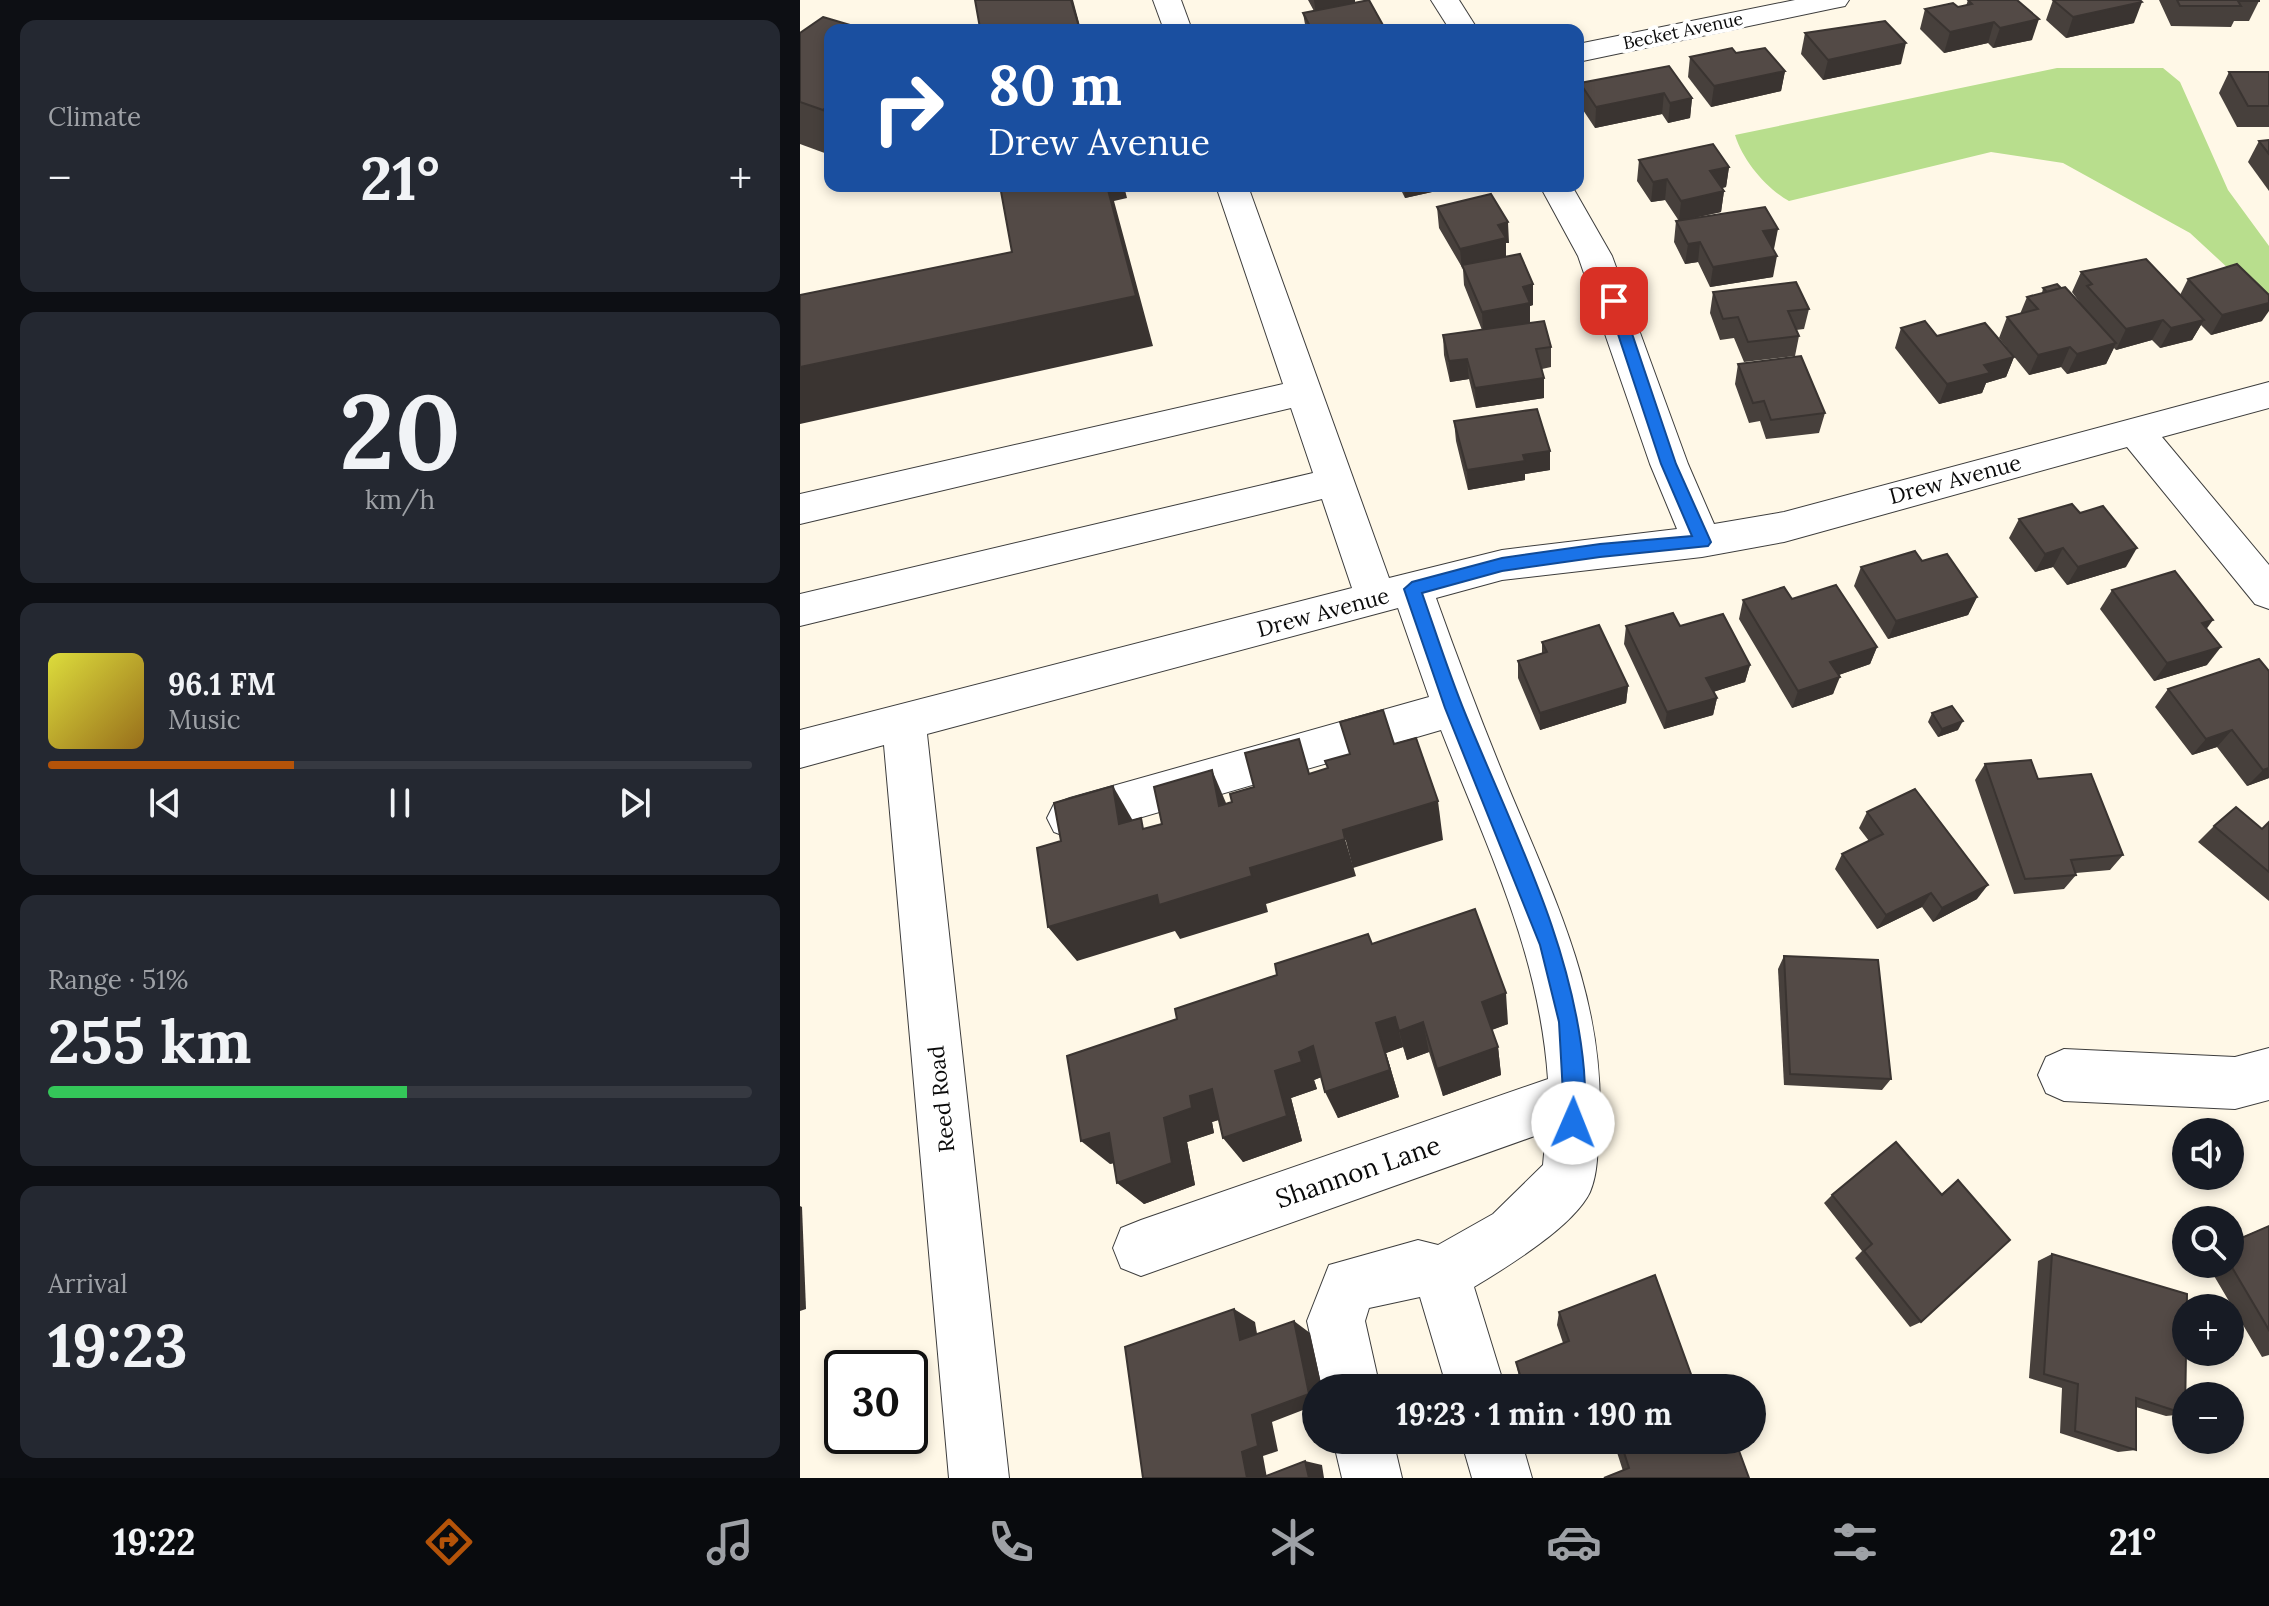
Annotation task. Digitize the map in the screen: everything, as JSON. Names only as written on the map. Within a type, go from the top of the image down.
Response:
[{"type":"street","points":[[1167,0],[1176,24]]},
{"type":"street","points":[[1445,0],[1460,24]]},
{"type":"street","name":"Becket Avenue","points":[[1584,52],[1835,0]]},
{"type":"street","points":[[1234,192],[1335,482],[1454,708],[1550,945],[1569,1022],[1575,1096],[1569,1177],[1512,1233],[1442,1274],[1418,1268],[1349,1285],[1336,1321],[1348,1374]]},
{"type":"street","points":[[1559,192],[1595,256],[1669,464],[1702,542]]},
{"type":"street","points":[[800,509],[1304,392]]},
{"type":"street","name":"Drew Avenue","points":[[800,749],[1502,565],[1600,550],[1702,542],[1784,527],[2269,395]]},
{"type":"street","points":[[2136,432],[2269,593]]},
{"type":"street","points":[[800,610],[1335,482]]},
{"type":"street","points":[[1070,818],[1454,708]]},
{"type":"street","name":"Reed Road","points":[[904,721],[979,1478]]},
{"type":"street","points":[[2064,1075],[2235,1083],[2269,1074]]},
{"type":"street","name":"Shannon Lane","points":[[1141,1248],[1575,1096]]},
{"type":"street","points":[[1442,1274],[1472,1374]]},
{"type":"street","points":[[1366,1454],[1372,1478]]},
{"type":"street","points":[[1495,1454],[1502,1478]]},
{"type":"green space","points":[[2057,68],[2163,68],[2180,82],[2228,190],[2269,246],[2269,306],[2190,233],[2063,163],[1991,152],[1789,201],[1756,173],[1735,135]]},
{"type":"building","points":[[975,0],[1071,0],[1078,24],[979,24]]},
{"type":"building","points":[[1369,0],[1382,24],[1309,24],[1303,13]]},
{"type":"building","points":[[1968,0],[2017,0],[2039,19],[2000,28],[1994,22],[1950,32],[1925,9],[1953,3],[1958,7],[1972,4]]},
{"type":"building","points":[[2053,0],[2140,0],[2142,2],[2073,17]]},
{"type":"building","points":[[2177,0],[2259,1],[2238,1],[2241,6],[2180,6]]},
{"type":"building","points":[[823,17],[847,24],[824,24],[823,110],[800,102],[800,33]]},
{"type":"building","points":[[1885,21],[1906,43],[1828,60],[1805,33]]},
{"type":"building","points":[[1732,48],[1736,53],[1765,48],[1785,71],[1714,86],[1690,57]]},
{"type":"building","points":[[1669,66],[1692,98],[1670,103],[1664,93],[1596,107],[1584,89],[1584,82]]},
{"type":"building","points":[[2229,72],[2269,72],[2269,106],[2248,106]]},
{"type":"building","points":[[2269,140],[2269,154],[2259,141]]},
{"type":"building","points":[[1713,144],[1729,167],[1710,171],[1724,191],[1681,201],[1667,179],[1653,182],[1639,160]]},
{"type":"building","points":[[1001,192],[1109,192],[1136,296],[800,367],[800,295],[1012,252]]},
{"type":"building","points":[[1491,194],[1508,222],[1498,225],[1506,238],[1460,249],[1437,207]]},
{"type":"building","points":[[1765,207],[1778,229],[1763,231],[1777,256],[1713,267],[1700,242],[1688,244],[1676,221]]},
{"type":"building","points":[[1520,254],[1533,284],[1523,287],[1530,303],[1482,312],[1462,265]]},
{"type":"building","points":[[2146,259],[2204,320],[2171,328],[2163,320],[2126,329],[2087,286],[2092,284],[2081,272]]},
{"type":"building","points":[[2237,264],[2269,295],[2269,303],[2222,315],[2188,279]]},
{"type":"building","points":[[1796,282],[1809,309],[1788,311],[1799,336],[1748,342],[1738,317],[1723,319],[1713,292]]},
{"type":"building","points":[[2057,284],[2061,288],[2047,292],[2043,288]]},
{"type":"building","points":[[2065,287],[2116,343],[2077,354],[2070,347],[2038,355],[2007,317],[2038,309],[2027,297]]},
{"type":"building","points":[[1544,321],[1551,347],[1536,349],[1544,378],[1475,388],[1467,359],[1449,361],[1443,335]]},
{"type":"building","points":[[1925,321],[1937,336],[1985,323],[2014,357],[1984,365],[1990,373],[1947,384],[1901,328]]},
{"type":"building","points":[[1801,356],[1825,413],[1771,420],[1764,401],[1753,403],[1738,364]]},
{"type":"building","points":[[1537,409],[1550,451],[1523,455],[1525,461],[1467,470],[1454,421]]},
{"type":"building","points":[[2072,504],[2080,513],[2103,506],[2137,548],[2078,567],[2063,548],[2045,554],[2019,519]]},
{"type":"building","points":[[1915,551],[1922,561],[1947,554],[1977,597],[1896,621],[1861,567]]},
{"type":"building","points":[[2175,571],[2213,620],[2202,623],[2221,647],[2167,663],[2112,590]]},
{"type":"building","points":[[1836,585],[1877,647],[1830,662],[1840,677],[1798,691],[1743,600],[1784,587],[1792,599]]},
{"type":"building","points":[[1673,613],[1680,626],[1723,614],[1750,665],[1706,678],[1717,698],[1667,712],[1626,626]]},
{"type":"building","points":[[1599,625],[1628,686],[1540,713],[1518,661],[1547,652],[1542,642]]},
{"type":"building","points":[[2259,659],[2269,671],[2269,768],[2263,770],[2232,730],[2206,739],[2168,689]]},
{"type":"building","points":[[1952,706],[1963,721],[1942,729],[1932,713]]},
{"type":"building","points":[[1383,710],[1394,744],[1416,738],[1438,801],[1343,830],[1345,839],[1250,868],[1252,876],[1159,905],[1157,895],[1048,927],[1037,848],[1061,841],[1054,803],[1113,786],[1119,824],[1141,818],[1143,829],[1162,824],[1154,787],[1212,770],[1219,806],[1232,802],[1230,794],[1254,787],[1245,753],[1299,739],[1309,774],[1328,768],[1325,761],[1350,754],[1340,722]]},
{"type":"building","points":[[2031,760],[2038,779],[2091,774],[2123,855],[2071,860],[2076,875],[2025,879],[1985,764]]},
{"type":"building","points":[[1915,789],[1988,885],[1942,908],[1931,893],[1886,915],[1842,854],[1883,834],[1867,812]]},
{"type":"building","points":[[2236,807],[2262,829],[2269,822],[2269,872],[2214,826]]},
{"type":"building","points":[[1475,909],[1506,993],[1482,1002],[1498,1047],[1437,1069],[1423,1022],[1399,1031],[1395,1017],[1376,1023],[1390,1070],[1325,1092],[1313,1046],[1299,1052],[1302,1062],[1275,1071],[1287,1116],[1223,1138],[1212,1089],[1190,1096],[1192,1108],[1164,1118],[1172,1163],[1117,1183],[1109,1133],[1081,1141],[1067,1056],[1177,1019],[1175,1009],[1277,975],[1275,964],[1368,934],[1372,944]]},
{"type":"building","points":[[1784,956],[1878,960],[1891,1079],[1790,1074]]},
{"type":"building","points":[[1896,1142],[1942,1195],[1958,1180],[2010,1240],[1921,1322],[1864,1251],[1872,1244],[1832,1195]]},
{"type":"building","points":[[2269,1226],[2269,1330],[2238,1278],[2244,1278],[2244,1237]]},
{"type":"building","points":[[2052,1254],[2187,1294],[2172,1294],[2172,1366],[2186,1366],[2186,1382],[2172,1382],[2172,1410],[2136,1398],[2136,1450],[2075,1431],[2078,1384],[2044,1374]]},
{"type":"building","points":[[1655,1275],[1691,1374],[1520,1374],[1516,1362],[1569,1341],[1559,1312]]},
{"type":"building","points":[[1234,1309],[1240,1340],[1294,1321],[1305,1374],[1302,1374],[1302,1397],[1252,1415],[1258,1446],[1242,1452],[1247,1478],[1143,1478],[1125,1347]]},
{"type":"building","points":[[1624,1454],[1740,1454],[1749,1478],[1604,1478],[1629,1468]]},
{"type":"building","points":[[1305,1461],[1309,1478],[1261,1478]]},
{"type":"route","points":[[1573,1123],[1575,1096],[1569,1022],[1550,945],[1454,708],[1412,589],[1502,565],[1600,550],[1702,542],[1669,464],[1614,301]]}]
